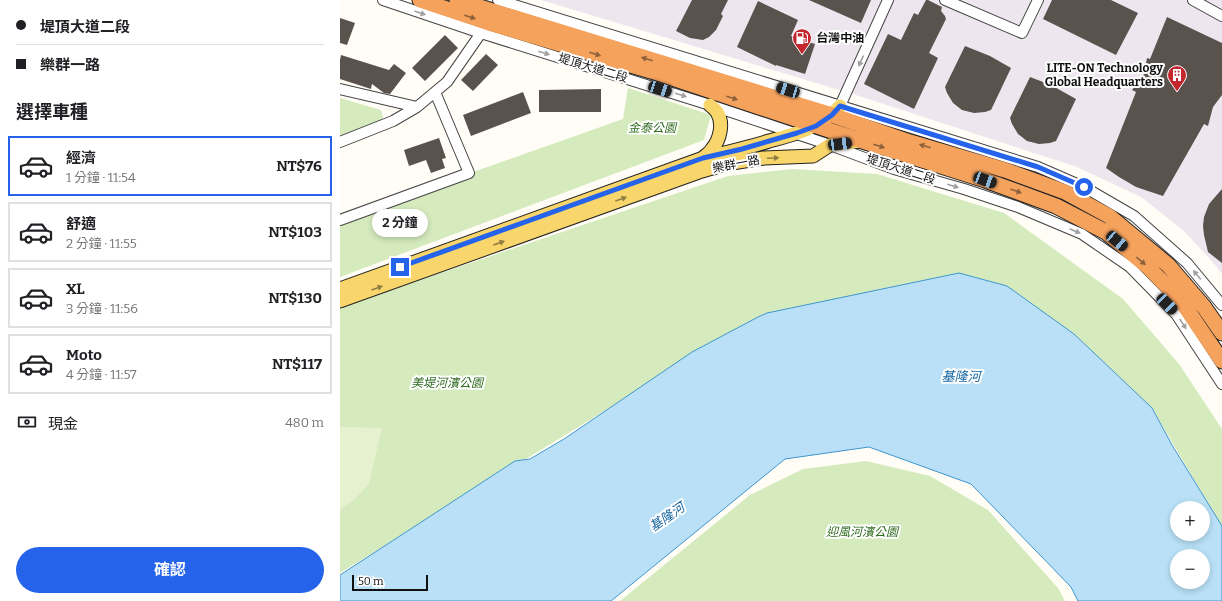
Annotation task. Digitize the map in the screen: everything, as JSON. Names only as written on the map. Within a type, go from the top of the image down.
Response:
[{"type":"highway","name":"堤頂大道二段","points":[[420,0],[489,23],[651,71],[985,180],[1056,206],[1106,232],[1148,267],[1182,302],[1196,341],[1222,361]]},
{"type":"highway","name":"堤頂大道二段","points":[[457,0],[836,111],[910,142],[1012,173],[1065,192],[1109,216],[1168,265],[1221,328]]},
{"type":"main road","points":[[703,158],[712,149],[718,137],[720,128],[717,113],[710,105]]},
{"type":"main road","name":"樂群一路","points":[[340,289],[703,158],[742,149],[797,133],[816,126],[836,111]]},
{"type":"main road","name":"樂群一路","points":[[340,301],[702,171],[726,164],[764,158],[813,156],[830,145],[862,141]]},
{"type":"street","name":"堤頂大道二段","points":[[383,0],[481,33],[797,133],[894,169],[964,189],[1018,207],[1082,234],[1130,267],[1176,314],[1196,341],[1222,384]]},
{"type":"street","points":[[836,111],[888,0]]},
{"type":"street","points":[[945,0],[1022,33],[1038,0]]},
{"type":"street","points":[[1193,0],[1222,16]]},
{"type":"street","name":"堤頂大道二段","points":[[503,1],[836,111],[1038,167],[1084,187],[1134,216],[1187,263],[1222,305]]},
{"type":"street","points":[[340,142],[393,121],[417,106],[447,82],[481,33]]},
{"type":"street","points":[[340,89],[417,106]]},
{"type":"street","points":[[340,220],[469,173],[435,92]]},
{"type":"street","points":[[1196,341],[1221,328]]},
{"type":"shaded area","points":[[541,0],[1222,0],[1222,274],[1184,231],[1141,197],[1077,167],[856,95]]},
{"type":"green space","name":"金泰公園","points":[[628,88],[711,115],[704,140],[340,277],[340,219],[623,119]]},
{"type":"green space","points":[[340,98],[381,110],[383,117],[381,120],[340,135]]},
{"type":"green space","name":"美堤河濱公園","points":[[792,169],[877,174],[1004,213],[1123,299],[1179,364],[1222,429],[1222,527],[1210,507],[1210,501],[1207,501],[1152,408],[1074,334],[938,277],[758,317],[340,573],[340,307],[728,176]]},
{"type":"green space","points":[[340,427],[382,428],[369,484],[355,499],[340,510]]},
{"type":"green space","name":"迎風河濱公園","points":[[866,461],[930,476],[988,510],[1058,588],[1065,601],[620,601],[750,495],[803,469]]},
{"type":"water","name":"基隆河","points":[[959,273],[1007,286],[1074,334],[1152,408],[1172,445],[1207,501],[1170,501],[1170,541],[1210,541],[1210,507],[1222,526],[1222,601],[1078,601],[1071,587],[971,484],[869,447],[785,459],[611,601],[340,601],[340,575],[515,461],[530,459],[564,439],[692,352],[767,313]]},
{"type":"building","points":[[692,0],[728,0],[721,14],[723,16],[716,30],[709,37],[703,40],[690,38],[676,31]]},
{"type":"building","points":[[809,0],[871,0],[861,23]]},
{"type":"building","points":[[926,0],[942,7],[941,11],[946,19],[929,53],[938,58],[914,109],[864,84],[888,34],[901,40],[914,13],[918,15]]},
{"type":"building","points":[[1052,0],[1111,0],[1138,13],[1116,55],[1043,19]]},
{"type":"building","points":[[758,1],[798,20],[791,36],[815,44],[805,74],[776,66],[737,47]]},
{"type":"building","points":[[1167,17],[1222,43],[1222,95],[1213,107],[1208,126],[1204,124],[1163,196],[1136,187],[1106,168],[1136,92],[1132,90],[1144,74],[1147,58],[1150,59]]},
{"type":"building","points":[[340,18],[355,23],[347,45],[340,43]]},
{"type":"building","points":[[445,35],[458,48],[425,81],[412,68]]},
{"type":"building","points":[[965,46],[990,56],[1011,68],[991,110],[974,113],[962,110],[953,103],[947,93],[945,87]]},
{"type":"building","points":[[486,54],[498,65],[473,91],[461,80]]},
{"type":"building","points":[[341,55],[389,70],[394,64],[406,73],[390,94],[384,93],[372,84],[371,89],[340,79]]},
{"type":"building","points":[[1030,77],[1051,85],[1076,99],[1056,141],[1039,144],[1027,141],[1018,134],[1012,124],[1010,118]]},
{"type":"building","points":[[601,89],[601,112],[539,112],[539,90]]},
{"type":"building","points":[[523,92],[531,113],[471,136],[463,115]]},
{"type":"building","points":[[439,138],[446,158],[442,159],[445,168],[431,173],[426,160],[409,166],[404,150]]},
{"type":"building","points":[[1222,189],[1222,263],[1208,252],[1203,226],[1204,217],[1209,204]]},
{"type":"place","name":"台灣中油","points":[[802,55]]},
{"type":"place","name":"LITE-ON Technology Global Headquarters","points":[[1177,92]]},
{"type":"route","points":[[400,267],[703,158],[742,149],[797,133],[816,126],[832,115],[840,106],[1038,167],[1084,187]]}]
